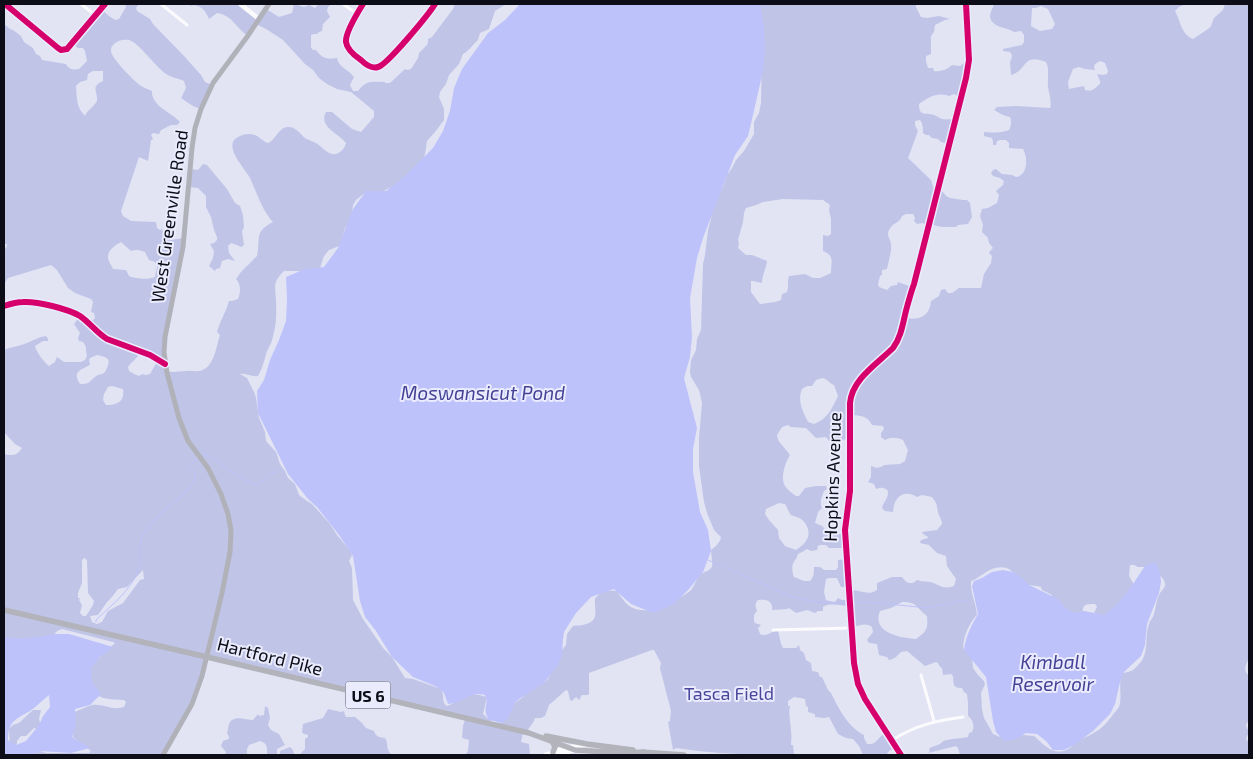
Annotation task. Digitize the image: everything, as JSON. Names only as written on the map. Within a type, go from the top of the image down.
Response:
[{"type":"highway","name":"Hartford Pike","points":[[4,610],[208,656],[529,733],[587,744],[669,754]]},
{"type":"highway","name":"Hartford Pike","points":[[529,733],[575,750],[624,753],[644,752]]},
{"type":"highway","points":[[552,741],[554,754]]},
{"type":"highway","name":"US 6","points":[[669,754],[684,755]]},
{"type":"main road","name":"West Greenville Road","points":[[163,755],[192,704],[202,676],[230,552],[228,514],[222,494],[208,468],[188,441],[172,397],[165,364],[165,337],[183,242],[195,128],[201,108],[213,83],[269,4]]},
{"type":"street","points":[[4,4],[58,48],[64,50],[67,49],[104,4]]},
{"type":"street","points":[[81,4],[95,15]]},
{"type":"street","points":[[161,4],[187,25]]},
{"type":"street","points":[[240,4],[259,19]]},
{"type":"street","points":[[343,4],[357,14]]},
{"type":"street","points":[[363,4],[347,36],[346,44],[349,50],[372,67],[382,65],[391,57],[435,4]]},
{"type":"street","name":"Hopkins Avenue","points":[[902,755],[865,699],[858,684],[854,663],[844,530],[850,491],[850,396],[859,380],[897,344],[903,327],[968,68],[966,4]]},
{"type":"street","points":[[4,306],[28,302],[68,311],[86,320],[107,339],[150,355],[165,364]]},
{"type":"street","points":[[773,630],[852,628]]},
{"type":"street","points":[[921,675],[934,721]]},
{"type":"street","points":[[892,740],[919,726],[934,721],[963,717]]},
{"type":"street","points":[[554,754],[568,748],[587,744]]},
{"type":"street","points":[[546,755],[575,750]]},
{"type":"green space","name":"Tasca Field","points":[[125,4],[139,4],[136,8],[137,11],[150,19],[201,75],[205,82],[212,85],[201,109],[198,108],[181,98],[186,88],[184,81],[166,74],[133,42],[121,40],[111,48],[112,54],[123,69],[141,86],[152,91],[158,105],[180,122],[177,125],[171,125],[161,130],[159,134],[153,133],[151,135],[153,139],[151,140],[148,161],[139,157],[121,211],[123,216],[131,221],[156,222],[157,228],[162,229],[165,237],[170,240],[184,238],[165,330],[167,371],[174,372],[199,371],[211,362],[220,335],[217,332],[229,301],[238,299],[239,296],[240,286],[236,279],[257,256],[260,233],[273,222],[233,150],[234,140],[242,135],[251,134],[268,143],[280,131],[286,127],[291,127],[327,152],[336,154],[343,149],[346,143],[327,126],[324,117],[326,112],[332,112],[352,129],[361,132],[374,117],[374,111],[351,92],[337,89],[327,84],[283,40],[266,29],[256,24],[248,36],[226,16],[217,13],[209,19],[202,8],[190,6],[191,4],[238,4],[259,19],[266,9],[279,17],[292,13],[294,4],[304,7],[309,5],[315,8],[319,4],[331,4],[327,11],[330,17],[323,24],[322,31],[311,35],[311,47],[325,58],[337,58],[339,64],[354,77],[350,85],[353,91],[358,91],[370,82],[390,83],[405,69],[411,69],[419,53],[427,45],[428,39],[432,37],[455,4],[506,4],[495,11],[489,29],[480,33],[478,40],[463,54],[459,64],[449,75],[446,84],[440,92],[439,97],[444,109],[444,120],[427,141],[420,172],[405,183],[389,188],[379,194],[367,191],[356,200],[353,205],[351,220],[345,228],[341,243],[339,246],[329,250],[324,256],[319,271],[284,271],[281,274],[275,286],[275,330],[262,368],[258,376],[240,374],[247,378],[254,392],[266,441],[276,452],[288,478],[295,484],[299,495],[312,504],[351,552],[352,555],[349,561],[352,568],[353,600],[363,619],[383,648],[392,657],[405,678],[441,689],[444,703],[447,706],[469,695],[474,694],[487,697],[483,714],[492,722],[502,723],[510,707],[524,696],[526,691],[548,679],[566,645],[567,634],[573,626],[584,625],[593,620],[595,617],[595,599],[599,594],[607,591],[617,591],[630,607],[639,610],[652,610],[690,591],[697,578],[712,566],[711,550],[716,546],[721,537],[714,530],[704,502],[699,466],[702,403],[699,390],[691,377],[691,360],[696,350],[697,339],[701,330],[703,264],[714,204],[727,175],[754,134],[754,122],[759,113],[761,103],[762,53],[759,4],[916,4],[921,17],[939,16],[950,19],[935,25],[931,36],[931,54],[926,56],[926,61],[928,68],[939,71],[952,65],[960,66],[968,60],[961,98],[954,94],[949,96],[937,95],[919,104],[920,111],[923,113],[934,115],[941,119],[955,119],[948,144],[923,133],[920,120],[915,121],[918,131],[908,158],[931,180],[934,189],[943,192],[950,198],[967,200],[970,203],[972,217],[968,224],[956,227],[942,227],[922,223],[917,224],[914,221],[913,214],[906,214],[890,228],[888,234],[891,245],[890,257],[887,269],[882,270],[878,284],[879,287],[887,290],[891,286],[897,285],[898,282],[912,287],[905,318],[915,319],[926,314],[931,301],[939,296],[941,290],[945,289],[948,293],[952,293],[959,288],[981,288],[984,274],[991,263],[992,256],[989,253],[993,248],[988,238],[982,232],[983,225],[980,216],[982,209],[997,203],[999,195],[996,191],[1003,185],[1004,181],[993,176],[991,173],[996,169],[1002,174],[1016,177],[1023,173],[1026,166],[1026,157],[1023,149],[1009,148],[1009,143],[1006,140],[997,141],[996,145],[993,145],[992,138],[984,136],[984,132],[994,133],[1009,130],[1010,128],[1010,117],[994,110],[997,107],[1015,106],[1050,108],[1051,100],[1046,62],[1033,59],[1011,75],[1010,62],[1012,55],[1010,52],[1003,51],[1003,49],[1022,45],[1024,35],[1021,31],[1014,32],[993,23],[990,13],[994,4],[1186,4],[1175,11],[1184,31],[1193,39],[1211,26],[1214,18],[1223,10],[1225,4],[1249,4],[1249,659],[1245,668],[1249,676],[1249,721],[1246,727],[1249,733],[1246,739],[1249,743],[1249,755],[960,755],[956,746],[928,753],[930,748],[944,741],[968,737],[969,733],[973,730],[972,721],[968,716],[967,694],[962,688],[955,686],[951,674],[943,675],[942,668],[936,662],[925,666],[907,651],[901,652],[889,660],[887,657],[879,655],[877,644],[869,643],[867,640],[873,632],[872,627],[865,625],[852,627],[850,606],[829,605],[823,607],[823,611],[815,613],[807,610],[796,613],[789,608],[772,610],[770,602],[758,600],[756,602],[757,611],[754,615],[754,621],[761,625],[758,628],[760,634],[765,635],[778,631],[783,648],[796,648],[799,645],[806,660],[811,663],[812,671],[818,672],[820,677],[822,677],[844,717],[858,732],[864,735],[867,744],[874,743],[887,733],[896,747],[886,755],[863,755],[853,739],[838,734],[829,717],[815,717],[815,714],[808,712],[805,699],[794,697],[788,701],[788,706],[790,706],[791,745],[793,745],[794,754],[733,754],[676,748],[673,750],[668,722],[670,721],[671,711],[660,668],[661,663],[654,650],[652,650],[589,673],[589,694],[582,695],[579,700],[576,697],[572,701],[570,700],[566,690],[549,705],[545,716],[535,718],[527,733],[523,733],[521,742],[529,744],[530,755],[467,755],[469,740],[462,738],[465,719],[208,658],[198,690],[163,755],[27,755],[40,751],[46,753],[89,753],[91,751],[73,737],[69,714],[92,705],[111,708],[124,707],[126,702],[124,700],[107,699],[98,695],[82,674],[115,643],[113,642],[62,629],[53,636],[4,641],[4,454],[14,455],[22,448],[15,444],[4,432],[4,350],[46,336],[48,341],[43,341],[35,346],[40,357],[49,366],[55,362],[57,357],[64,362],[81,362],[87,356],[86,347],[83,342],[79,341],[80,333],[74,324],[79,317],[89,324],[95,318],[94,313],[91,312],[93,302],[91,299],[68,288],[57,270],[51,265],[8,278],[4,284],[4,250],[7,244],[4,244],[4,24],[21,36],[24,42],[33,48],[42,60],[66,64],[70,68],[79,69],[87,61],[85,51],[83,48],[78,48],[72,44],[101,9],[115,20],[119,19],[126,7]],"holes":[[[1041,6],[1048,9],[1055,24],[1052,29],[1040,31],[1031,26],[1032,8]],[[1100,61],[1105,63],[1108,71],[1107,74],[1097,74],[1100,84],[1094,89],[1085,90],[1084,86],[1069,89],[1068,82],[1073,69],[1079,67],[1095,70],[1095,64]],[[93,71],[103,71],[103,81],[96,87],[97,101],[85,116],[78,106],[76,86],[80,82],[87,80],[88,74]],[[783,199],[823,200],[830,205],[831,234],[828,236],[823,235],[823,251],[831,257],[831,273],[820,278],[813,278],[805,274],[789,276],[787,292],[782,294],[781,300],[760,304],[751,292],[751,281],[762,283],[767,261],[752,255],[746,255],[738,248],[738,240],[746,208],[763,202]],[[121,242],[131,251],[145,252],[149,260],[155,262],[157,267],[155,277],[146,279],[135,278],[129,276],[126,270],[113,269],[108,255]],[[141,351],[158,360],[150,374],[139,376],[129,371],[128,367]],[[97,355],[107,358],[109,362],[104,373],[88,383],[80,384],[77,377],[78,372],[90,365],[90,358]],[[822,378],[834,385],[838,396],[826,416],[814,424],[808,422],[800,402],[802,389],[812,386],[816,380]],[[112,386],[123,389],[123,397],[119,402],[106,405],[103,400],[108,387]],[[851,415],[866,418],[872,425],[883,426],[884,429],[881,437],[885,440],[889,438],[903,440],[908,450],[905,461],[900,464],[884,465],[877,468],[871,466],[871,477],[868,482],[874,484],[876,489],[883,488],[888,491],[882,508],[885,511],[893,512],[895,502],[904,494],[917,497],[922,495],[932,497],[936,503],[942,524],[937,530],[922,532],[928,538],[921,540],[920,543],[929,545],[937,553],[946,556],[947,566],[956,579],[954,586],[944,587],[917,580],[909,583],[902,577],[892,577],[877,583],[877,590],[874,592],[850,591],[849,600],[838,598],[835,602],[826,600],[824,592],[826,579],[837,578],[841,587],[849,587],[846,559],[838,560],[836,570],[824,570],[820,567],[814,567],[814,573],[810,581],[794,577],[792,566],[798,554],[807,549],[811,551],[817,550],[820,545],[826,545],[829,548],[845,548],[844,534],[829,534],[822,526],[815,523],[818,512],[822,508],[821,500],[824,491],[827,489],[826,486],[805,488],[799,496],[796,496],[785,486],[783,473],[790,455],[779,442],[777,435],[782,427],[788,425],[806,428],[816,438],[826,437],[829,441],[850,439]],[[779,503],[785,504],[790,514],[801,519],[807,526],[808,537],[796,550],[785,546],[779,538],[778,530],[765,514],[766,509]],[[84,558],[87,560],[88,593],[94,601],[86,616],[80,613],[82,605],[79,600],[80,598],[78,598],[82,583],[82,560]],[[1130,565],[1152,567],[1163,579],[1165,586],[1158,597],[1154,615],[1149,624],[1146,650],[1137,666],[1123,673],[1120,681],[1119,707],[1103,726],[1067,750],[1059,752],[1049,749],[1034,736],[1023,735],[1005,739],[993,734],[984,718],[982,709],[981,693],[985,684],[984,681],[973,668],[972,656],[964,650],[963,646],[967,631],[977,615],[971,590],[971,581],[992,569],[1001,567],[1009,569],[1025,584],[1041,587],[1042,590],[1052,595],[1052,599],[1074,617],[1083,618],[1084,606],[1095,604],[1097,607],[1094,613],[1112,619],[1134,597],[1133,583],[1129,576]],[[143,570],[144,579],[140,580],[123,603],[108,611],[102,622],[97,624],[92,622],[90,616],[98,615],[118,589],[127,587]],[[902,602],[907,602],[914,604],[927,616],[927,627],[925,632],[916,639],[896,636],[883,629],[878,618],[880,611]]]},
{"type":"green space","points":[[203,164],[207,165],[227,189],[235,203],[240,206],[243,215],[244,227],[242,231],[244,245],[241,247],[231,243],[228,246],[229,253],[235,261],[228,259],[222,261],[220,268],[215,271],[209,266],[214,251],[210,244],[217,240],[217,237],[206,207],[206,196],[198,188],[189,187],[191,169],[198,170]]},
{"type":"green space","points":[[265,706],[268,708],[270,718],[268,725],[271,730],[279,734],[285,745],[277,749],[277,755],[267,755],[266,746],[260,741],[249,745],[247,755],[225,755],[226,752],[221,746],[223,741],[229,739],[227,733],[231,721],[237,718],[253,720],[258,714],[259,716],[264,715]]},
{"type":"green space","points":[[328,709],[344,711],[346,717],[355,717],[366,728],[374,731],[377,736],[385,738],[392,755],[280,755],[280,751],[290,747],[294,754],[300,754],[305,749],[305,739],[308,737],[308,735],[302,733],[303,724],[323,718]]},
{"type":"green space","points":[[33,710],[41,710],[39,719],[41,730],[34,728],[26,736],[21,736],[17,744],[14,746],[10,745],[9,729],[19,723]]},
{"type":"water","name":"Moswansicut Pond","points":[[520,4],[760,4],[765,48],[763,71],[748,136],[735,155],[703,238],[697,258],[690,298],[692,337],[690,357],[684,378],[697,428],[693,449],[693,472],[700,512],[708,530],[711,551],[703,572],[674,604],[653,613],[631,604],[614,589],[591,597],[576,613],[564,632],[562,655],[558,665],[544,683],[515,703],[508,718],[502,723],[489,720],[486,712],[487,701],[485,695],[475,695],[448,704],[444,693],[440,689],[413,677],[392,657],[365,617],[360,601],[353,556],[317,507],[288,474],[258,413],[257,391],[264,380],[286,321],[286,277],[305,269],[324,267],[338,248],[353,209],[366,191],[386,191],[403,178],[433,148],[443,131],[450,111],[454,88],[462,69],[488,33],[505,20]]},
{"type":"water","name":"Kimball Reservoir","points":[[1155,562],[1160,572],[1161,582],[1159,593],[1147,624],[1145,645],[1141,656],[1124,672],[1115,704],[1110,714],[1093,731],[1064,750],[1053,750],[1037,734],[1026,733],[1016,739],[1004,741],[996,732],[986,677],[964,650],[969,631],[978,614],[972,586],[974,581],[992,572],[1003,570],[1013,572],[1029,585],[1058,599],[1065,608],[1074,613],[1084,611],[1104,615],[1122,599],[1145,566]]},
{"type":"water","points":[[69,634],[113,647],[100,657],[91,668],[92,682],[101,694],[90,705],[75,709],[76,724],[72,737],[90,748],[71,753],[40,751],[31,755],[4,755],[4,637],[24,638]],"holes":[[[49,695],[50,707],[26,741],[16,745],[8,740],[12,723]]]},
{"type":"waterway","points":[[203,456],[207,455],[244,479],[257,485],[270,474],[278,471]]},
{"type":"waterway","points":[[96,622],[132,582],[139,566],[143,535],[160,514],[191,486],[196,474],[188,467],[197,460]]},
{"type":"waterway","points":[[708,560],[793,597],[815,602],[847,603]]},
{"type":"waterway","points":[[852,603],[880,603],[927,608],[968,600]]},
{"type":"cycle path","points":[[5,4],[61,50],[67,49],[105,4]]},
{"type":"cycle path","points":[[363,4],[350,28],[346,42],[354,55],[368,66],[373,67],[383,64],[398,49],[435,4]]},
{"type":"cycle path","points":[[901,755],[865,699],[858,684],[854,663],[845,530],[850,491],[850,403],[852,394],[860,379],[893,348],[902,328],[966,78],[969,60],[966,4]]},
{"type":"cycle path","points":[[4,306],[18,302],[29,302],[68,311],[80,316],[107,339],[150,355],[165,364]]}]
